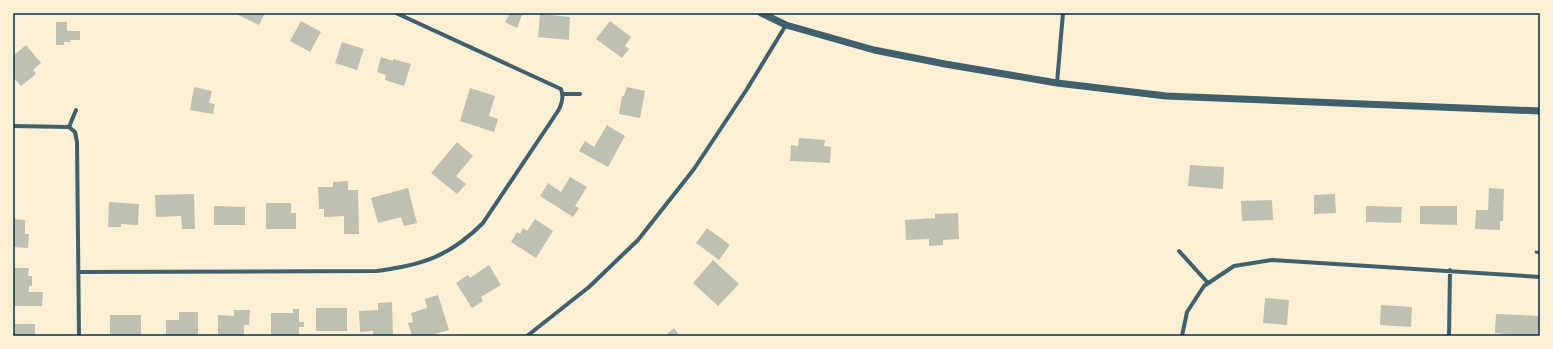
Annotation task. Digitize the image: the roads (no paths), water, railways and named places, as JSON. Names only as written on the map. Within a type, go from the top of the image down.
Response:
[{"type":"street","points":[[79,272],[377,271],[404,268],[425,262],[449,251],[470,236],[484,223],[558,111],[562,102],[563,94],[561,89],[396,13]]},
{"type":"street","points":[[762,13],[786,26],[874,50],[1057,83],[1166,96],[1540,111]]},
{"type":"street","points":[[1057,83],[1063,13]]},
{"type":"street","points":[[527,336],[589,287],[638,240],[694,169],[747,89],[786,26]]},
{"type":"street","points":[[563,94],[580,94]]},
{"type":"street","points":[[69,127],[76,110]]},
{"type":"street","points":[[13,126],[69,127],[75,132],[77,142],[79,336]]},
{"type":"street","points":[[1179,251],[1208,283]]},
{"type":"street","points":[[1182,336],[1188,312],[1204,286],[1234,266],[1272,260],[1450,270],[1540,277]]},
{"type":"street","points":[[1449,336],[1450,270]]}]
